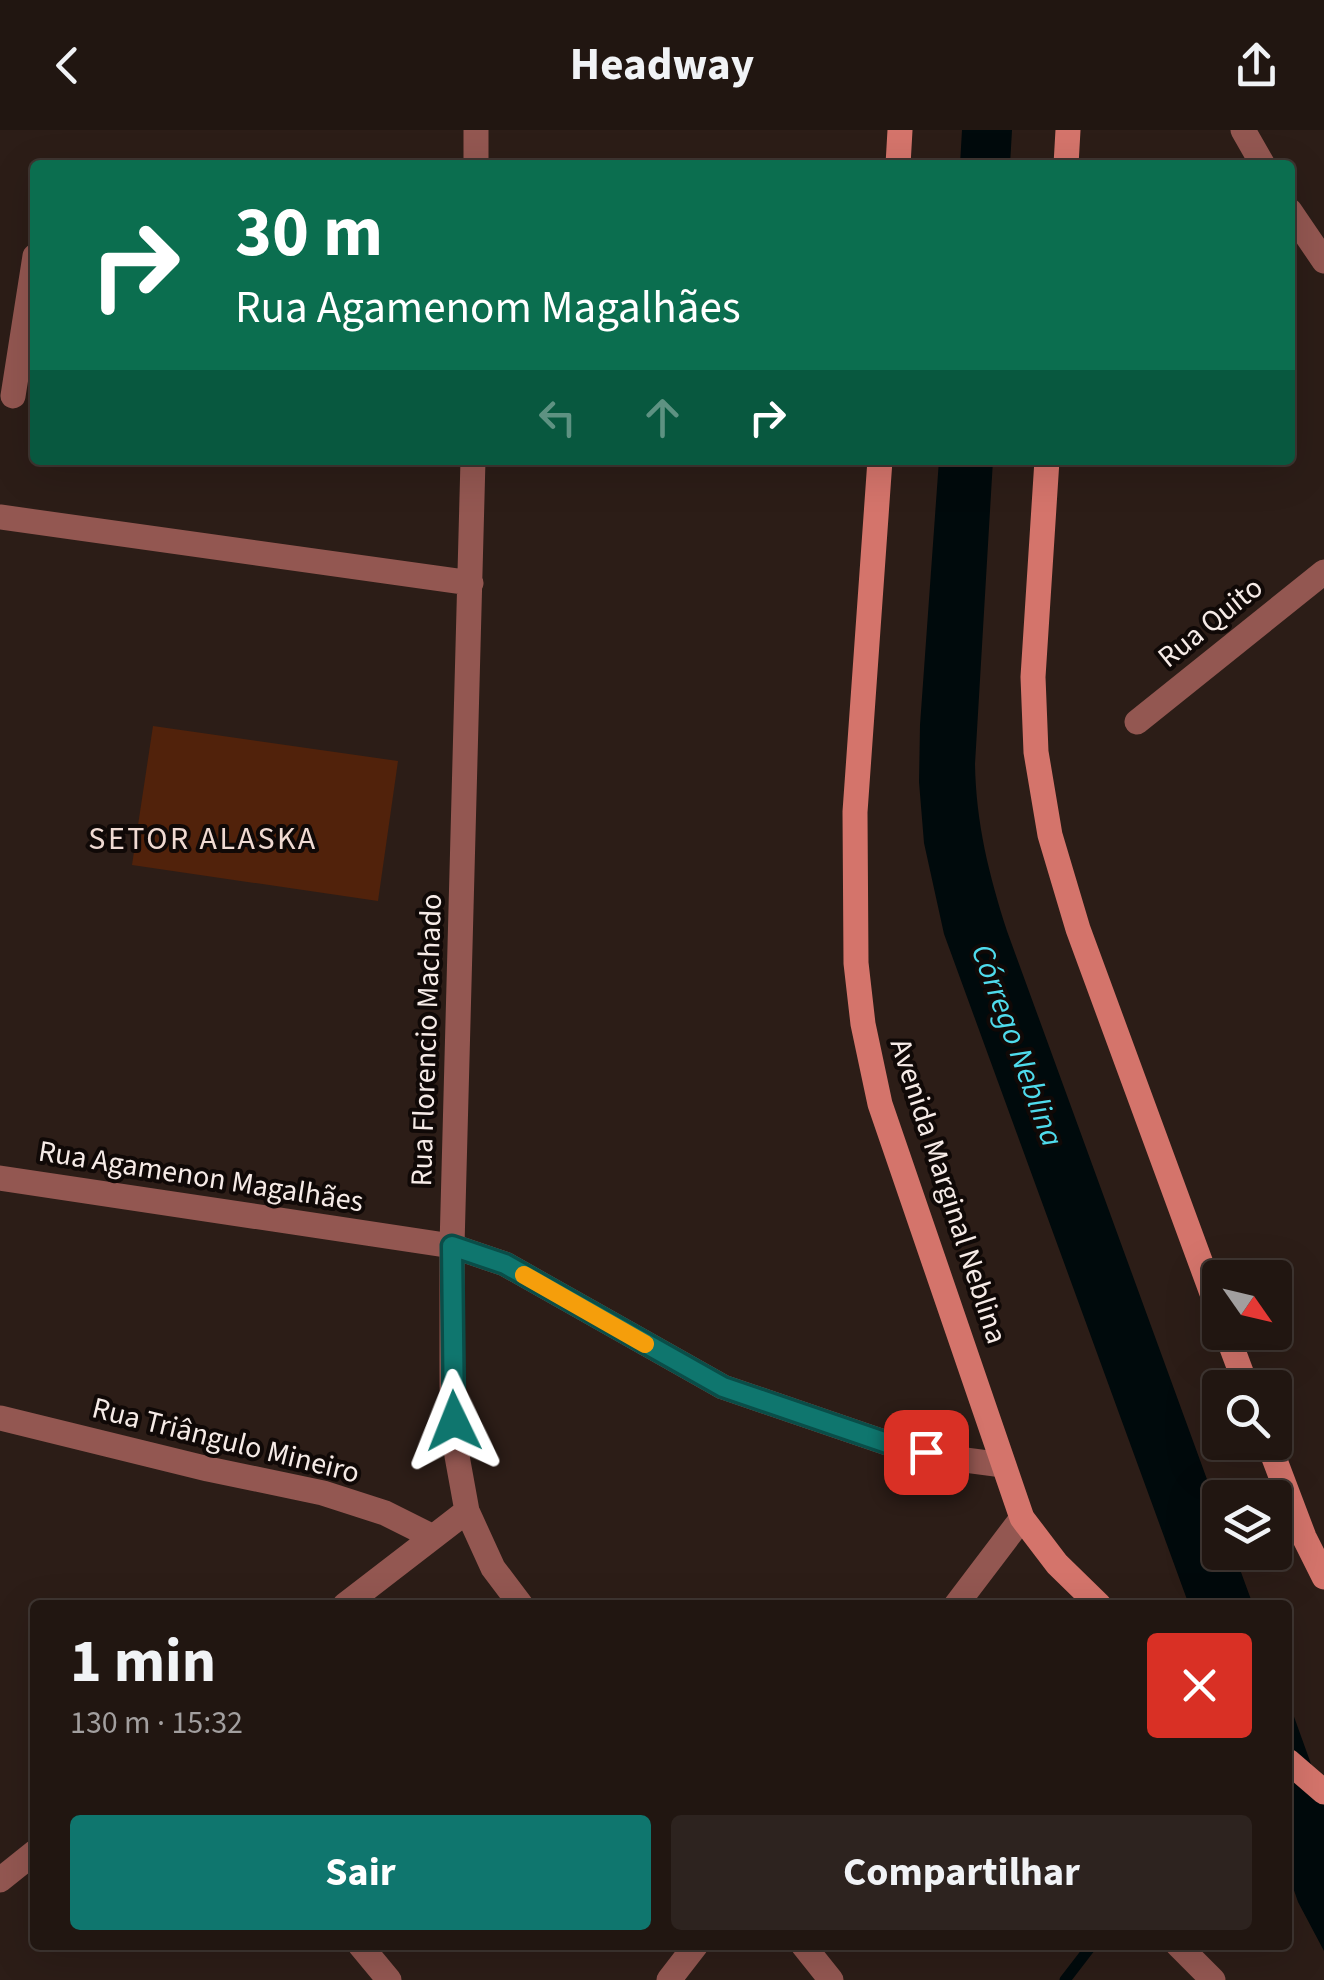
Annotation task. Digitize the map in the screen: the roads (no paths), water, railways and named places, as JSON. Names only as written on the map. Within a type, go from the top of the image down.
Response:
[{"type":"main road","points":[[898,160],[900,130]]},
{"type":"main road","points":[[1066,160],[1068,130]]},
{"type":"main road","name":"Avenida Marginal Neblina","points":[[880,465],[855,812],[856,963],[863,1024],[880,1104],[1022,1518],[1057,1564],[1094,1600]]},
{"type":"main road","points":[[1046,465],[1032,677],[1036,752],[1050,835],[1078,929],[1202,1267]]},
{"type":"main road","points":[[1275,1460],[1324,1577]]},
{"type":"main road","points":[[1292,1765],[1324,1792]]},
{"type":"street","points":[[476,130],[476,160]]},
{"type":"street","points":[[1243,130],[1260,160]]},
{"type":"street","points":[[1295,218],[1324,261]]},
{"type":"street","points":[[14,396],[30,289]]},
{"type":"street","name":"Rua Florencio Machado","points":[[473,465],[452,1246],[452,1386],[466,1511],[493,1568],[517,1600]]},
{"type":"street","points":[[0,517],[472,583]]},
{"type":"street","name":"Rua Quito","points":[[1138,722],[1324,572]]},
{"type":"street","name":"Rua Agamenon Magalhães","points":[[0,1178],[452,1246],[505,1264],[723,1387],[887,1443],[1003,1465]]},
{"type":"street","name":"Rua Triângulo Mineiro","points":[[0,1418],[322,1493],[384,1513],[433,1537]]},
{"type":"street","points":[[352,1600],[466,1511]]},
{"type":"street","points":[[960,1600],[1022,1518]]},
{"type":"street","points":[[0,1880],[30,1856]]},
{"type":"street","points":[[364,1950],[389,1980]]},
{"type":"street","points":[[669,1980],[692,1950]]},
{"type":"street","points":[[807,1950],[831,1980]]},
{"type":"street","points":[[1183,1950],[1213,1980]]},
{"type":"water","points":[[962,130],[1012,130],[1010,160],[960,160]]},
{"type":"water","name":"Córrego Neblina","points":[[939,465],[993,465],[975,764],[985,849],[1007,931],[1207,1480],[1202,1480],[1202,1570],[1240,1570],[1251,1600],[1187,1600],[944,934],[924,843],[919,782]]},
{"type":"water","points":[[1292,1711],[1324,1800],[1324,1951],[1292,1885]]},
{"type":"waterway","points":[[1065,1980],[1088,1950]]},
{"type":"district","name":"SETOR ALASKA","points":[[203,838]]}]
